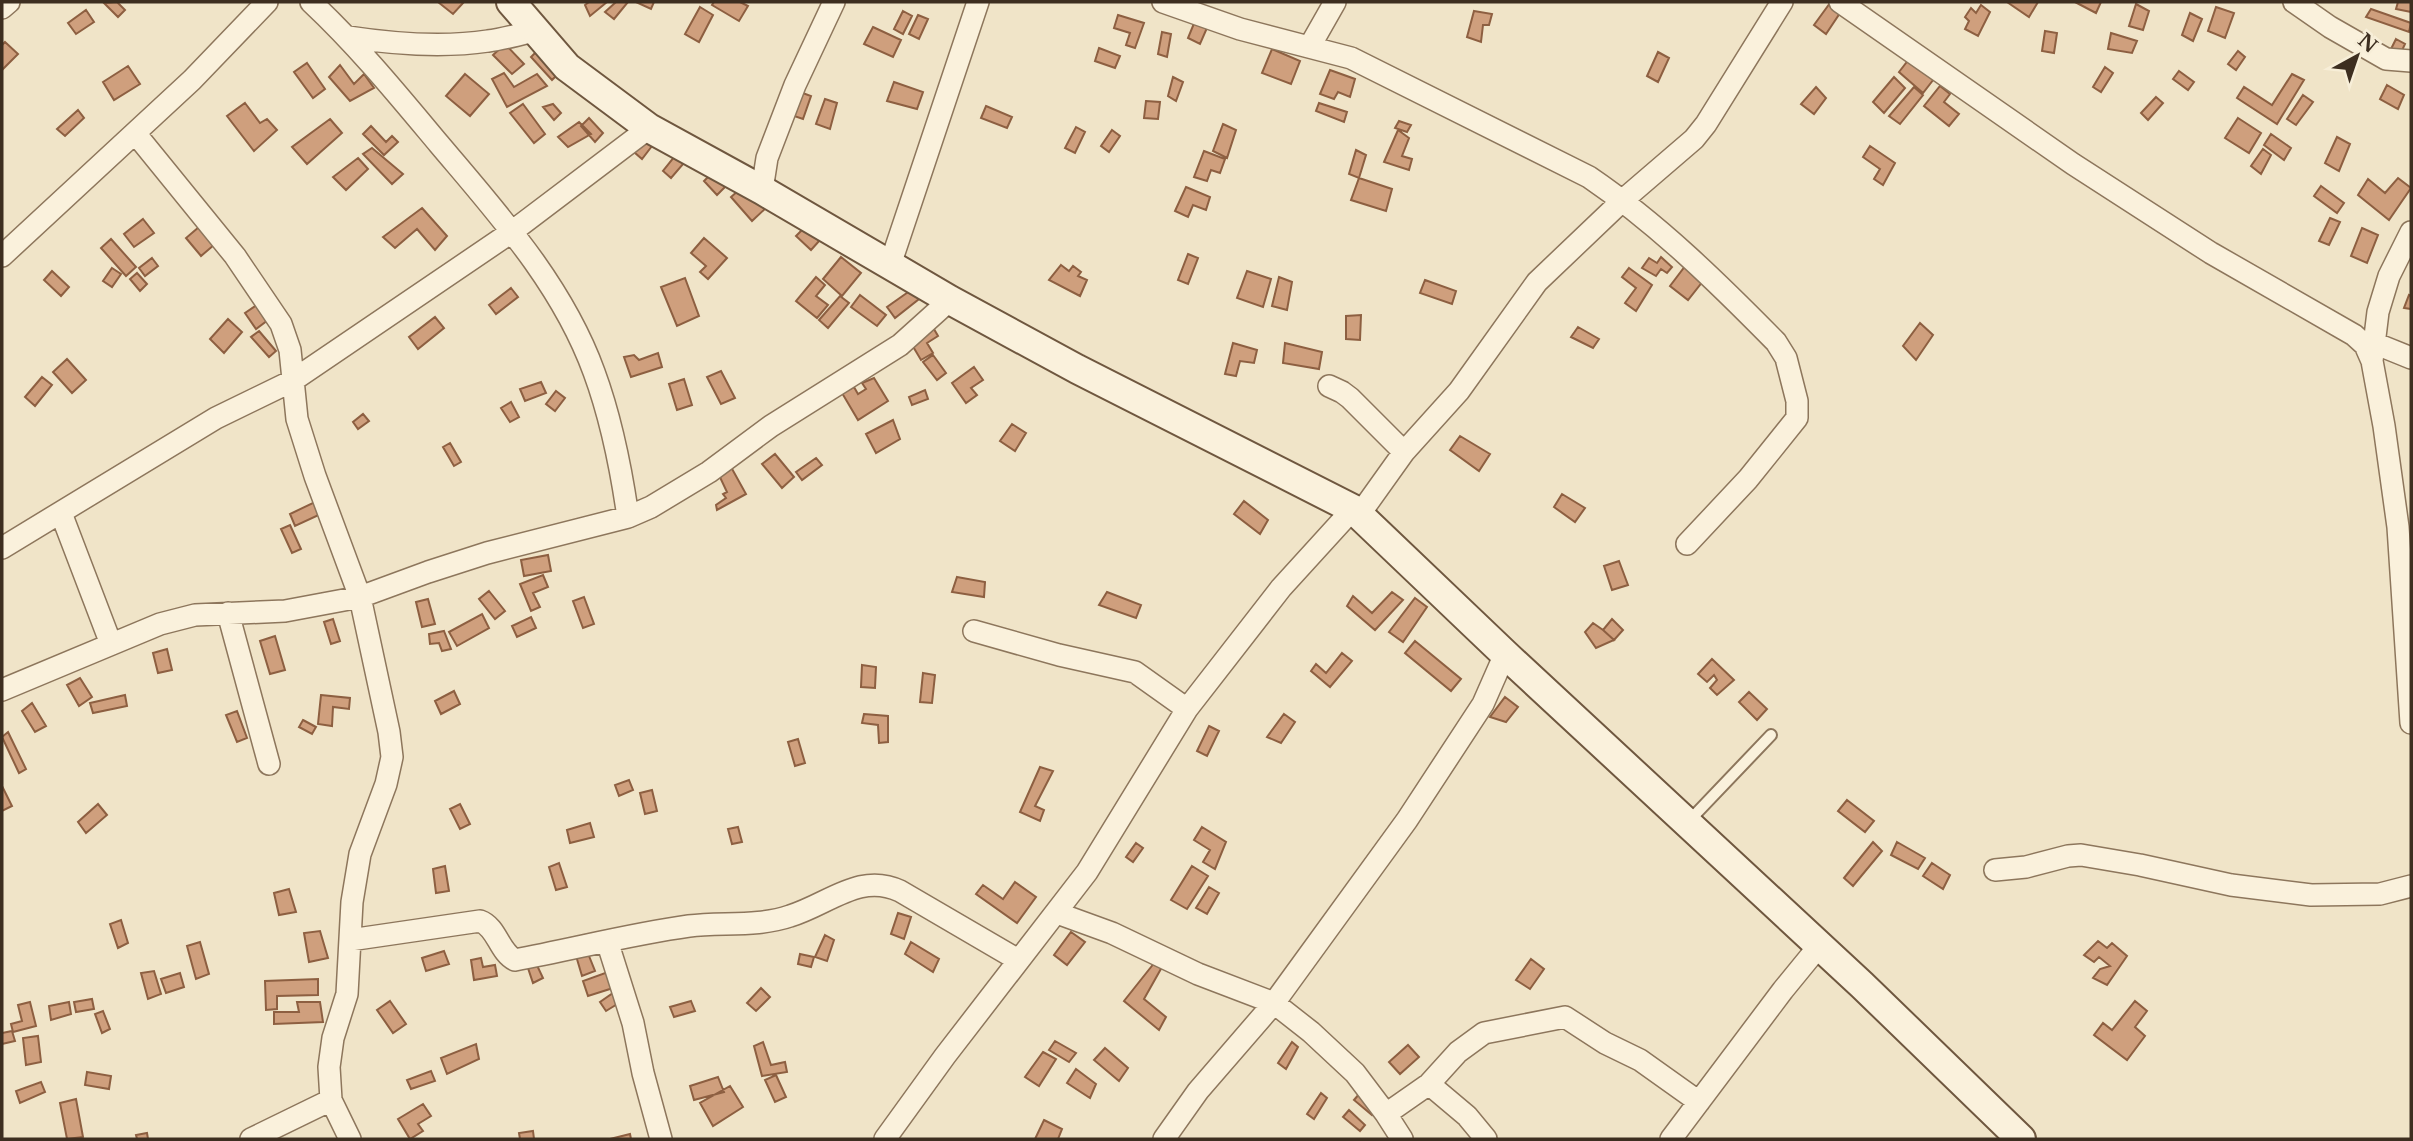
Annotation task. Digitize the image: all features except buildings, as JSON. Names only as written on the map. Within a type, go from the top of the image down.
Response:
[{"type":"street","points":[[2,8],[9,2]]},
{"type":"street","points":[[2,256],[201,71],[267,2]]},
{"type":"street","points":[[311,2],[348,37],[513,231],[570,318],[594,371],[608,418],[628,516]]},
{"type":"street","points":[[511,2],[567,66],[649,128],[762,190],[950,300],[1077,369],[1356,512],[1504,654],[1862,985],[2021,1139]]},
{"type":"street","points":[[762,190],[767,158],[795,85],[834,2]]},
{"type":"street","points":[[890,265],[978,2]]},
{"type":"street","points":[[1163,2],[1240,29],[1351,58],[1589,177],[1623,200],[1682,251],[1776,342],[1786,358],[1797,401],[1797,418],[1748,479],[1687,544]]},
{"type":"street","points":[[1310,46],[1335,2]]},
{"type":"street","points":[[885,1139],[1087,872],[1187,709],[1281,588],[1356,512],[1404,452],[1459,391],[1537,282],[1623,200],[1694,139],[1782,2]]},
{"type":"street","points":[[1840,2],[2073,164],[2188,239],[2354,335],[2373,352],[2411,358]]},
{"type":"street","points":[[2294,2],[2330,27],[2386,59],[2411,61]]},
{"type":"street","points":[[348,37],[393,43],[437,44],[488,41],[536,31]]},
{"type":"street","points":[[2,548],[216,418],[292,381],[513,231],[649,128]]},
{"type":"street","points":[[135,133],[263,295],[281,324],[290,350],[297,419],[314,477],[360,597],[389,732],[392,757],[386,784],[360,854],[352,902],[347,994],[333,1038],[329,1067],[331,1100],[350,1139]]},
{"type":"street","points":[[2411,232],[2389,276],[2378,312],[2373,352],[2398,527],[2411,723]]},
{"type":"street","points":[[2,690],[160,624],[195,615],[285,611],[360,597],[487,553],[628,516],[651,506],[709,472],[771,426],[900,345],[950,300]]},
{"type":"street","points":[[1329,386],[1350,398],[1404,452]]},
{"type":"street","points":[[61,513],[111,644]]},
{"type":"street","points":[[228,613],[269,764]]},
{"type":"street","points":[[974,631],[1135,673],[1187,709]]},
{"type":"street","points":[[1164,1139],[1198,1091],[1274,1003],[1399,830],[1483,704],[1504,654]]},
{"type":"street","points":[[1995,870],[2026,867],[2081,855],[2231,885],[2311,895],[2380,894],[2411,886]]},
{"type":"street","points":[[350,940],[471,920],[485,922],[508,955],[515,960],[692,925],[776,920],[792,916],[861,885],[874,883],[900,891],[1018,960]]},
{"type":"street","points":[[1057,913],[1112,933],[1198,974],[1274,1003],[1311,1032],[1355,1073],[1402,1139]]},
{"type":"street","points":[[607,941],[633,1023],[661,1139]]},
{"type":"street","points":[[1671,1139],[1819,946]]},
{"type":"street","points":[[1386,1114],[1429,1084],[1458,1052],[1484,1033],[1565,1017],[1605,1044],[1640,1060],[1699,1102]]},
{"type":"street","points":[[1429,1084],[1467,1116],[1486,1139]]},
{"type":"street","points":[[251,1139],[331,1100]]},
{"type":"lane","points":[[1688,822],[1771,735]]}]
